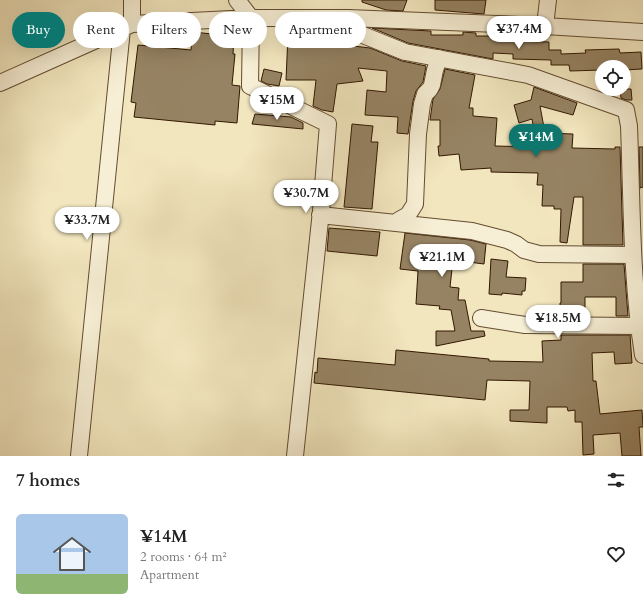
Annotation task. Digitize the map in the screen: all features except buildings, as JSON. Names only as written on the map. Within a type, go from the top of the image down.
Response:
[{"type":"street","points":[[129,16],[132,0]]},
{"type":"street","points":[[237,0],[246,12]]},
{"type":"street","points":[[545,26],[548,0]]},
{"type":"street","points":[[366,19],[545,26],[643,32]]},
{"type":"street","points":[[129,27],[209,21]]},
{"type":"street","points":[[366,36],[405,52],[528,75],[626,110],[630,126],[637,210],[632,255],[638,326],[643,355]]},
{"type":"street","points":[[0,83],[79,48]]},
{"type":"street","points":[[79,456],[125,48]]},
{"type":"street","points":[[251,48],[250,86],[328,124],[295,456]]},
{"type":"street","points":[[398,224],[399,220],[408,215],[416,204],[418,134],[422,104],[425,94],[432,85],[439,58]]},
{"type":"street","points":[[320,216],[472,231],[507,240],[524,250],[539,254],[632,255]]},
{"type":"street","points":[[481,318],[524,324],[638,326]]}]
